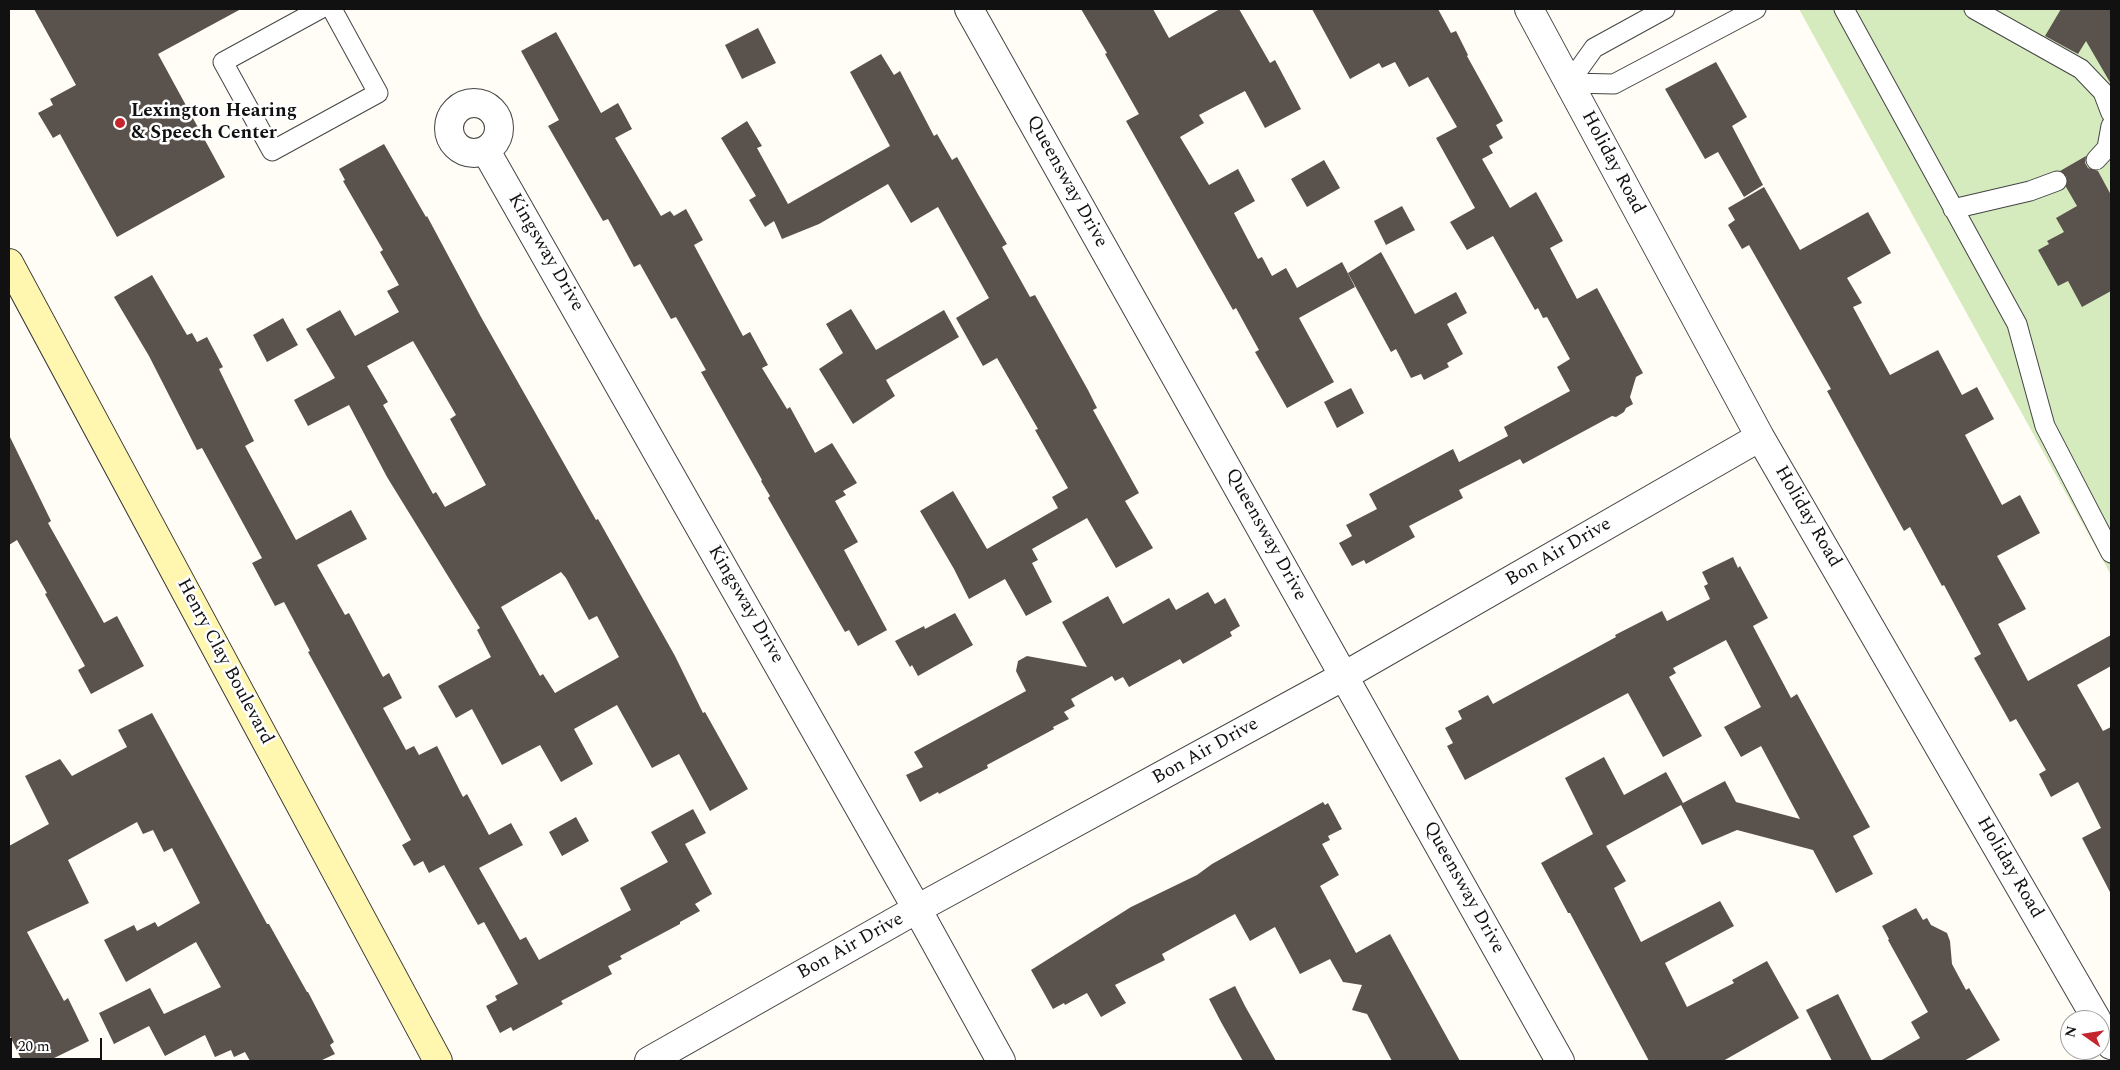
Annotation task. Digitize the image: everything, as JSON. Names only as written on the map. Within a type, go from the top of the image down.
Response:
[{"type":"street","name":"Queensway Drive","points":[[969,9],[1560,1061]]},
{"type":"street","name":"Holiday Road","points":[[1528,9],[1760,436],[2091,1010]]},
{"type":"street","name":"Kingsway Drive","points":[[486,151],[917,909],[1001,1061]]},
{"type":"street","name":"Henry Clay Boulevard","points":[[9,263],[438,1061]]},
{"type":"street","name":"Bon Air Drive","points":[[649,1061],[917,909],[1344,676],[1760,436]]},
{"type":"lane","points":[[320,9],[223,62],[272,151],[378,93],[332,9]]},
{"type":"lane","points":[[1569,83],[1594,48],[1665,9]]},
{"type":"lane","points":[[1569,83],[1614,84],[1756,9]]},
{"type":"lane","points":[[1844,9],[2017,324],[2044,426],[2111,553]]},
{"type":"lane","points":[[1974,9],[2081,69],[2103,92],[2111,113]]},
{"type":"lane","points":[[2096,160],[2107,148],[2111,126]]},
{"type":"lane","points":[[1953,209],[2030,192],[2057,181]]},
{"type":"green space","points":[[1799,9],[2111,9],[2111,575]]},
{"type":"building","name":"Lexington Hearing & Speech Center","points":[[34,9],[241,9],[158,54],[225,177],[117,237],[60,134],[53,138],[38,113],[53,105],[50,99],[76,85]]},
{"type":"building","points":[[1081,9],[1153,9],[1169,38],[1220,9],[1239,9],[1270,63],[1275,60],[1301,109],[1265,128],[1245,91],[1199,115],[1204,123],[1180,137],[1209,185],[1238,169],[1255,201],[1234,213],[1258,259],[1262,257],[1272,276],[1286,268],[1297,288],[1342,262],[1355,287],[1299,318],[1334,382],[1287,408],[1255,352],[1259,350],[1236,308],[1233,310],[1126,121],[1139,114]]},
{"type":"building","points":[[1312,9],[1438,9],[1451,33],[1456,31],[1467,56],[1503,121],[1496,125],[1503,138],[1489,146],[1493,153],[1482,159],[1510,208],[1536,192],[1563,241],[1550,248],[1577,299],[1597,288],[1643,373],[1636,377],[1630,397],[1633,404],[1626,408],[1624,412],[1616,417],[1612,416],[1523,464],[1520,459],[1459,490],[1463,498],[1409,526],[1415,537],[1366,564],[1364,560],[1352,566],[1339,543],[1352,536],[1346,525],[1377,509],[1369,494],[1453,449],[1459,462],[1508,436],[1504,427],[1570,391],[1557,367],[1570,359],[1547,317],[1543,318],[1538,308],[1535,310],[1493,236],[1467,250],[1450,222],[1475,208],[1436,138],[1457,127],[1428,77],[1409,87],[1395,62],[1382,68],[1379,63],[1350,79]]},
{"type":"building","points":[[2061,9],[2111,9],[2111,84],[2086,41],[2078,54],[2045,36]]},
{"type":"building","points":[[758,28],[776,63],[742,79],[725,45]]},
{"type":"building","points":[[556,32],[601,113],[618,103],[632,129],[615,138],[661,216],[670,211],[674,216],[686,209],[703,240],[694,245],[743,336],[750,332],[768,365],[762,368],[787,409],[790,407],[815,453],[832,443],[857,483],[843,491],[846,495],[835,501],[858,542],[844,550],[887,630],[858,646],[849,630],[845,632],[768,498],[770,496],[762,480],[701,372],[706,370],[676,317],[671,319],[640,264],[634,267],[608,219],[603,221],[548,126],[559,120],[521,51]]},
{"type":"building","points":[[881,54],[894,75],[900,71],[934,136],[937,134],[952,160],[957,157],[1007,244],[1002,247],[1030,297],[1035,295],[1088,390],[1097,408],[1093,410],[1139,493],[1125,501],[1153,548],[1116,568],[1087,518],[1032,549],[1038,560],[1032,563],[1052,602],[1026,616],[1005,579],[969,599],[920,511],[953,491],[987,549],[1058,508],[1052,497],[1068,488],[1035,430],[1038,429],[997,358],[983,366],[956,318],[989,298],[938,207],[911,223],[888,184],[819,224],[782,239],[774,221],[765,227],[749,200],[756,196],[721,138],[747,121],[762,146],[757,148],[788,204],[890,146],[850,72]]},
{"type":"building","points":[[1716,62],[1747,117],[1732,126],[1763,185],[1744,197],[1718,152],[1705,159],[1665,89]]},
{"type":"building","points":[[384,144],[427,216],[481,317],[596,520],[598,519],[675,656],[703,713],[705,712],[748,789],[710,811],[679,754],[652,768],[617,705],[574,729],[593,764],[561,782],[540,745],[502,765],[472,709],[456,718],[438,686],[491,657],[477,630],[480,628],[387,477],[349,405],[308,426],[294,400],[335,378],[306,329],[340,310],[355,336],[399,312],[387,291],[399,285],[380,252],[383,250],[343,181],[345,180],[339,169]],"holes":[[[413,341],[456,415],[450,419],[486,485],[445,507],[436,492],[433,494],[383,405],[388,402],[367,366]],[[561,572],[589,620],[597,616],[619,657],[555,693],[543,674],[540,676],[501,607]]]},
{"type":"building","points":[[2086,156],[2085,163],[2088,168],[2098,171],[2111,195],[2111,291],[2082,307],[2068,281],[2058,286],[2038,250],[2049,244],[2047,241],[2064,232],[2056,218],[2077,206],[2066,187],[2067,177],[2060,171]]},
{"type":"building","points":[[1324,160],[1340,188],[1307,207],[1291,179]]},
{"type":"building","points":[[1764,187],[1800,250],[1868,212],[1891,253],[1847,278],[1862,303],[1853,307],[1890,375],[1938,350],[1962,395],[1977,387],[1994,419],[1965,435],[2002,505],[2020,495],[2040,533],[1997,556],[2026,609],[1998,624],[2028,681],[2111,635],[2111,666],[2077,685],[2103,731],[2111,727],[2111,894],[2082,838],[2101,828],[2078,782],[2051,797],[2039,774],[2046,770],[2016,719],[2010,722],[1974,658],[1981,654],[1944,585],[1942,586],[1910,527],[1904,531],[1827,391],[1831,389],[1749,245],[1742,249],[1728,225],[1735,220],[1728,208]]},
{"type":"building","points":[[1402,206],[1415,230],[1386,245],[1374,221]]},
{"type":"building","points":[[1381,252],[1415,314],[1456,292],[1467,313],[1447,324],[1463,354],[1447,363],[1449,367],[1424,380],[1421,374],[1411,378],[1396,349],[1391,352],[1348,273]]},
{"type":"building","points":[[152,275],[187,335],[192,333],[197,342],[207,337],[223,367],[219,369],[254,441],[245,446],[296,540],[351,510],[367,539],[317,565],[345,615],[349,613],[383,677],[389,673],[402,698],[383,708],[406,750],[414,746],[419,755],[437,746],[463,797],[467,794],[489,835],[511,823],[523,845],[479,868],[520,940],[526,937],[539,960],[631,910],[620,888],[668,862],[651,832],[693,809],[706,833],[685,844],[712,894],[695,904],[700,911],[680,922],[680,924],[620,956],[622,959],[608,966],[612,974],[561,1001],[563,1004],[513,1031],[511,1027],[500,1033],[486,1006],[497,1000],[495,996],[518,984],[484,922],[478,925],[444,865],[429,873],[423,861],[414,866],[402,845],[411,840],[308,652],[310,651],[284,602],[275,606],[252,563],[262,558],[202,448],[197,450],[149,356],[114,297]]},
{"type":"building","points":[[851,309],[876,350],[944,310],[959,337],[886,380],[895,396],[853,424],[819,369],[843,353],[826,324]]},
{"type":"building","points":[[283,318],[298,345],[267,362],[253,335]]},
{"type":"building","points":[[1351,388],[1364,413],[1337,428],[1324,402]]},
{"type":"building","points":[[9,435],[51,521],[48,523],[104,623],[117,616],[144,666],[91,694],[78,670],[85,666],[45,594],[47,593],[17,540],[9,545]]},
{"type":"building","points":[[1733,557],[1738,568],[1740,566],[1768,618],[1753,626],[1791,698],[1797,694],[1870,827],[1853,836],[1873,874],[1836,893],[1813,850],[1737,830],[1702,845],[1681,805],[1606,846],[1626,881],[1614,888],[1641,942],[1720,901],[1734,926],[1665,963],[1687,1007],[1734,983],[1732,980],[1767,961],[1799,1018],[1723,1061],[1649,1061],[1570,913],[1568,913],[1541,863],[1593,834],[1565,778],[1604,757],[1624,795],[1666,772],[1683,803],[1725,781],[1736,802],[1800,819],[1761,746],[1741,757],[1724,727],[1761,707],[1726,640],[1673,668],[1676,673],[1669,677],[1702,736],[1663,757],[1628,693],[1465,780],[1447,746],[1453,743],[1445,728],[1462,719],[1458,711],[1488,695],[1493,704],[1616,637],[1615,635],[1662,611],[1667,621],[1710,599],[1704,586],[1708,584],[1702,572]]},
{"type":"building","points":[[1208,592],[1215,604],[1225,598],[1240,626],[1230,632],[1232,636],[1183,664],[1180,659],[1129,687],[1123,677],[1115,681],[1112,676],[1071,699],[1075,706],[1064,712],[1069,719],[1053,727],[1054,729],[987,765],[988,768],[920,802],[906,775],[923,767],[914,752],[1026,691],[1016,671],[1018,661],[1027,656],[1087,667],[1062,622],[1108,596],[1123,624],[1169,598],[1176,610]]},
{"type":"building","points":[[955,613],[973,645],[918,676],[912,665],[910,667],[895,641],[924,626],[925,629]]},
{"type":"building","points":[[152,713],[267,924],[269,924],[308,992],[334,1042],[330,1045],[335,1054],[320,1061],[250,1061],[245,1052],[234,1057],[231,1050],[215,1057],[205,1035],[165,1056],[149,1026],[114,1044],[99,1013],[150,988],[164,1014],[221,987],[196,942],[126,982],[104,940],[134,925],[137,931],[155,922],[158,927],[200,903],[172,848],[164,852],[153,830],[143,834],[137,822],[68,860],[89,903],[27,932],[64,1001],[68,998],[89,1041],[48,1061],[22,1061],[9,1034],[9,846],[49,824],[25,776],[60,759],[72,776],[127,747],[118,730]]},
{"type":"building","points":[[1323,802],[1325,805],[1328,803],[1342,829],[1328,836],[1330,840],[1322,844],[1339,875],[1320,886],[1356,953],[1390,934],[1460,1061],[1392,1061],[1367,1014],[1352,1010],[1362,985],[1343,982],[1330,959],[1300,974],[1275,927],[1250,941],[1235,914],[1162,954],[1165,960],[1115,985],[1126,1003],[1101,1017],[1087,993],[1053,1009],[1031,970],[1131,907],[1197,875],[1212,864]]},
{"type":"building","points":[[576,817],[589,841],[562,856],[549,832]]},
{"type":"building","points":[[1916,908],[1923,920],[1927,918],[1931,925],[1947,933],[1950,941],[1952,964],[1966,990],[1969,988],[2000,1040],[1964,1061],[1880,1061],[1920,1038],[1911,1022],[1928,1012],[1882,926]]},
{"type":"building","points":[[1235,986],[1276,1061],[1243,1061],[1221,1022],[1209,999]]},
{"type":"building","points":[[1838,994],[1872,1061],[1832,1061],[1806,1010]]},
{"type":"place","name":"Lexington Hearing & Speech Center","points":[[120,123]]}]
